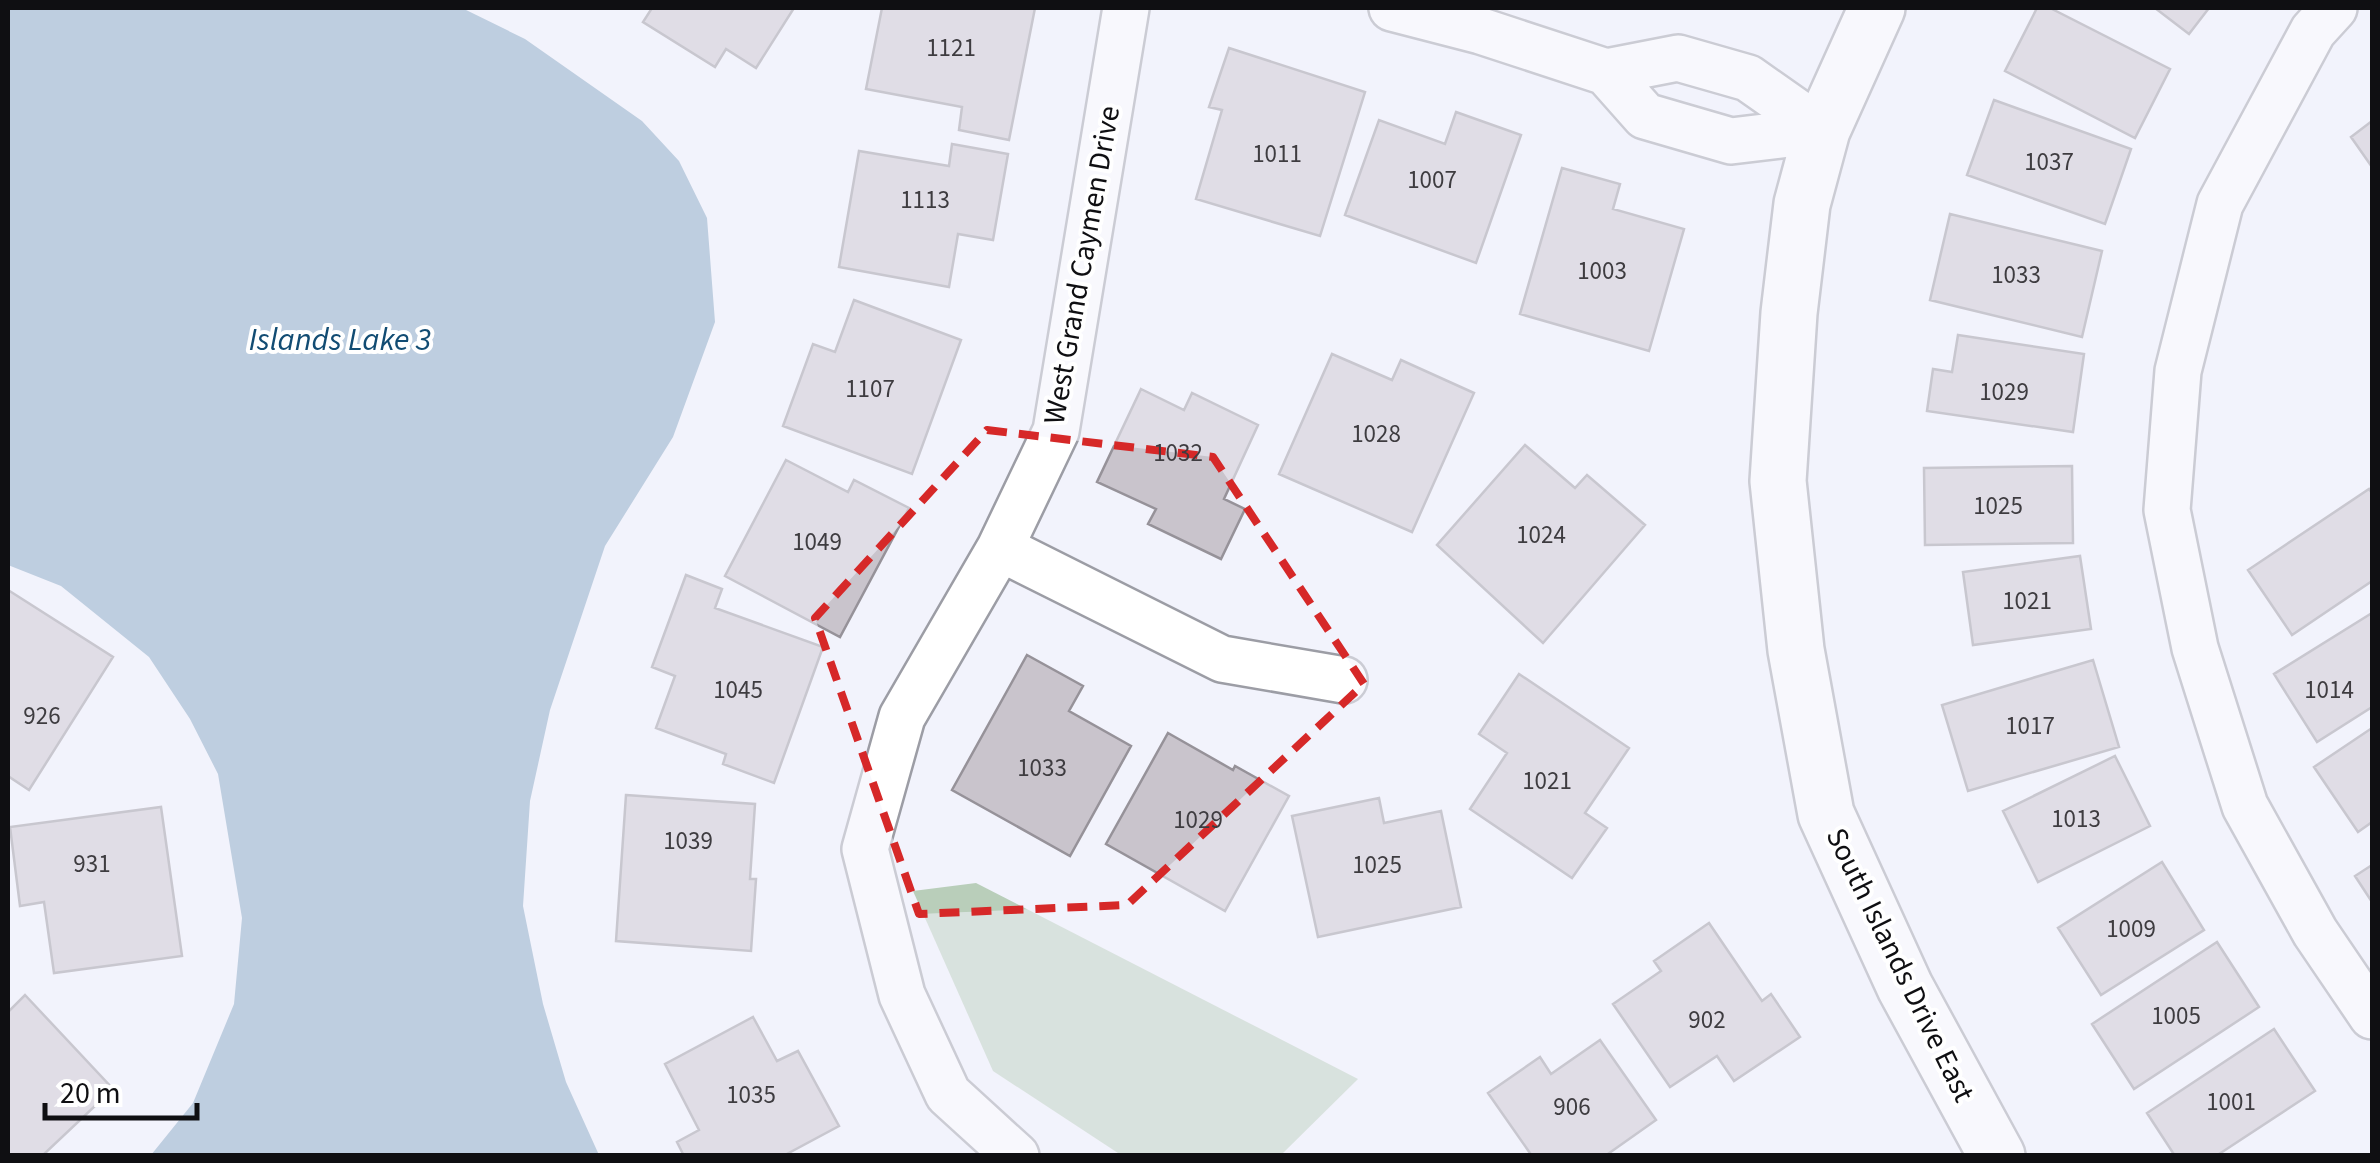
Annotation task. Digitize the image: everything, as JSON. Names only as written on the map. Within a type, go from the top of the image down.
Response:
[{"type":"street","name":"West Grand Caymen Drive","points":[[1016,1156],[948,1094],[902,996],[865,849],[902,717],[1000,548],[1056,431],[1126,8]]},
{"type":"street","points":[[1392,8],[1481,31],[1606,72],[1678,58],[1748,78],[1822,130]]},
{"type":"street","name":"South Islands Drive East","points":[[1877,8],[1822,130],[1802,204],[1778,481],[1796,650],[1826,814],[1905,987],[1997,1156]]},
{"type":"street","points":[[2334,8],[2313,31],[2220,204],[2178,371],[2168,510],[2195,648],[2246,806],[2315,932],[2372,1016]]},
{"type":"street","points":[[1606,72],[1645,116],[1732,142],[1822,130]]},
{"type":"street","points":[[1000,548],[1222,658],[1344,680]]},
{"type":"highlighted area","points":[[987,430],[1213,457],[1364,684],[1127,905],[919,914],[815,618]]},
{"type":"green space","points":[[976,883],[1358,1079],[1281,1155],[1121,1155],[993,1071],[913,891]]},
{"type":"water","name":"Islands Lake 3","points":[[8,8],[462,8],[525,39],[642,121],[679,161],[707,218],[715,322],[673,437],[605,546],[550,710],[530,801],[523,906],[543,1004],[566,1082],[599,1155],[151,1155],[193,1103],[234,1004],[242,918],[218,774],[190,719],[149,657],[61,586],[8,565]]},
{"type":"building","points":[[652,8],[794,8],[756,68],[726,49],[715,67],[643,22]]},
{"type":"building","points":[[882,8],[1035,8],[1009,140],[959,130],[962,107],[866,89]]},
{"type":"building","points":[[2037,8],[2050,8],[2170,69],[2135,138],[2005,71]]},
{"type":"building","points":[[2155,8],[2209,8],[2189,34]]},
{"type":"building","points":[[1229,48],[1365,92],[1320,236],[1196,199],[1222,110],[1209,107]]},
{"type":"building","points":[[1994,100],[2131,149],[2105,224],[1967,175]]},
{"type":"building","points":[[1456,112],[1521,135],[1476,263],[1345,215],[1379,120],[1445,144]]},
{"type":"building","points":[[2372,121],[2372,167],[2351,137]]},
{"type":"building","points":[[952,144],[1008,154],[993,240],[958,234],[949,287],[839,267],[859,151],[949,166]]},
{"type":"building","points":[[1562,168],[1620,184],[1613,209],[1684,229],[1649,351],[1520,314]]},
{"type":"building","points":[[1950,214],[2102,251],[2082,337],[1930,300]]},
{"type":"building","points":[[854,300],[961,340],[912,474],[783,426],[813,344],[835,352]]},
{"type":"building","points":[[1958,335],[2084,354],[2073,432],[1927,411],[1933,369],[1952,372]]},
{"type":"building","points":[[1332,354],[1392,380],[1401,360],[1474,393],[1412,532],[1279,474]]},
{"type":"building","points":[[1141,389],[1184,410],[1192,393],[1258,425],[1224,499],[1245,509],[1221,559],[1148,524],[1156,509],[1097,482]]},
{"type":"building","points":[[1525,445],[1575,488],[1587,475],[1645,525],[1543,643],[1437,545]]},
{"type":"building","points":[[786,460],[848,492],[854,480],[909,508],[840,637],[725,576]]},
{"type":"building","points":[[2072,466],[2073,543],[1925,545],[1924,468]]},
{"type":"building","points":[[2369,489],[2372,581],[2292,635],[2248,570]]},
{"type":"building","points":[[2080,556],[2091,629],[1973,645],[1963,572]]},
{"type":"building","points":[[686,575],[722,589],[715,608],[823,647],[774,783],[723,764],[726,754],[656,728],[675,676],[652,667]]},
{"type":"building","points":[[8,590],[113,657],[29,790],[8,776]]},
{"type":"building","points":[[2372,613],[2372,707],[2317,742],[2274,674]]},
{"type":"building","points":[[1027,655],[1083,686],[1069,711],[1131,746],[1070,856],[952,790]]},
{"type":"building","points":[[2093,660],[2119,747],[1968,791],[1942,705]]},
{"type":"building","points":[[1519,674],[1629,748],[1585,813],[1607,828],[1572,878],[1470,809],[1507,753],[1479,734]]},
{"type":"building","points":[[2372,728],[2372,822],[2358,832],[2314,767]]},
{"type":"building","points":[[1168,733],[1289,796],[1225,911],[1106,844]]},
{"type":"building","points":[[2115,756],[2150,826],[2038,882],[2003,811]]},
{"type":"building","points":[[626,795],[755,804],[750,879],[756,879],[751,951],[616,941]]},
{"type":"building","points":[[1379,798],[1384,823],[1441,811],[1461,907],[1318,937],[1292,816]]},
{"type":"building","points":[[161,807],[182,956],[54,973],[44,902],[20,906],[10,827]]},
{"type":"building","points":[[2162,862],[2204,930],[2101,995],[2058,928]]},
{"type":"building","points":[[2372,865],[2372,902],[2355,876]]},
{"type":"building","points":[[1709,923],[1762,1001],[1771,994],[1800,1037],[1734,1081],[1717,1056],[1670,1087],[1613,1004],[1661,971],[1654,961]]},
{"type":"building","points":[[2217,942],[2259,1007],[2134,1089],[2092,1024]]},
{"type":"building","points":[[25,995],[113,1089],[42,1156],[8,1156],[8,1012]]},
{"type":"building","points":[[753,1017],[777,1061],[798,1051],[839,1126],[783,1156],[684,1156],[677,1142],[699,1130],[665,1064]]},
{"type":"building","points":[[2274,1029],[2315,1091],[2216,1156],[2175,1156],[2147,1113]]},
{"type":"building","points":[[1600,1040],[1656,1120],[1605,1156],[1532,1156],[1488,1093],[1540,1057],[1551,1074]]}]
